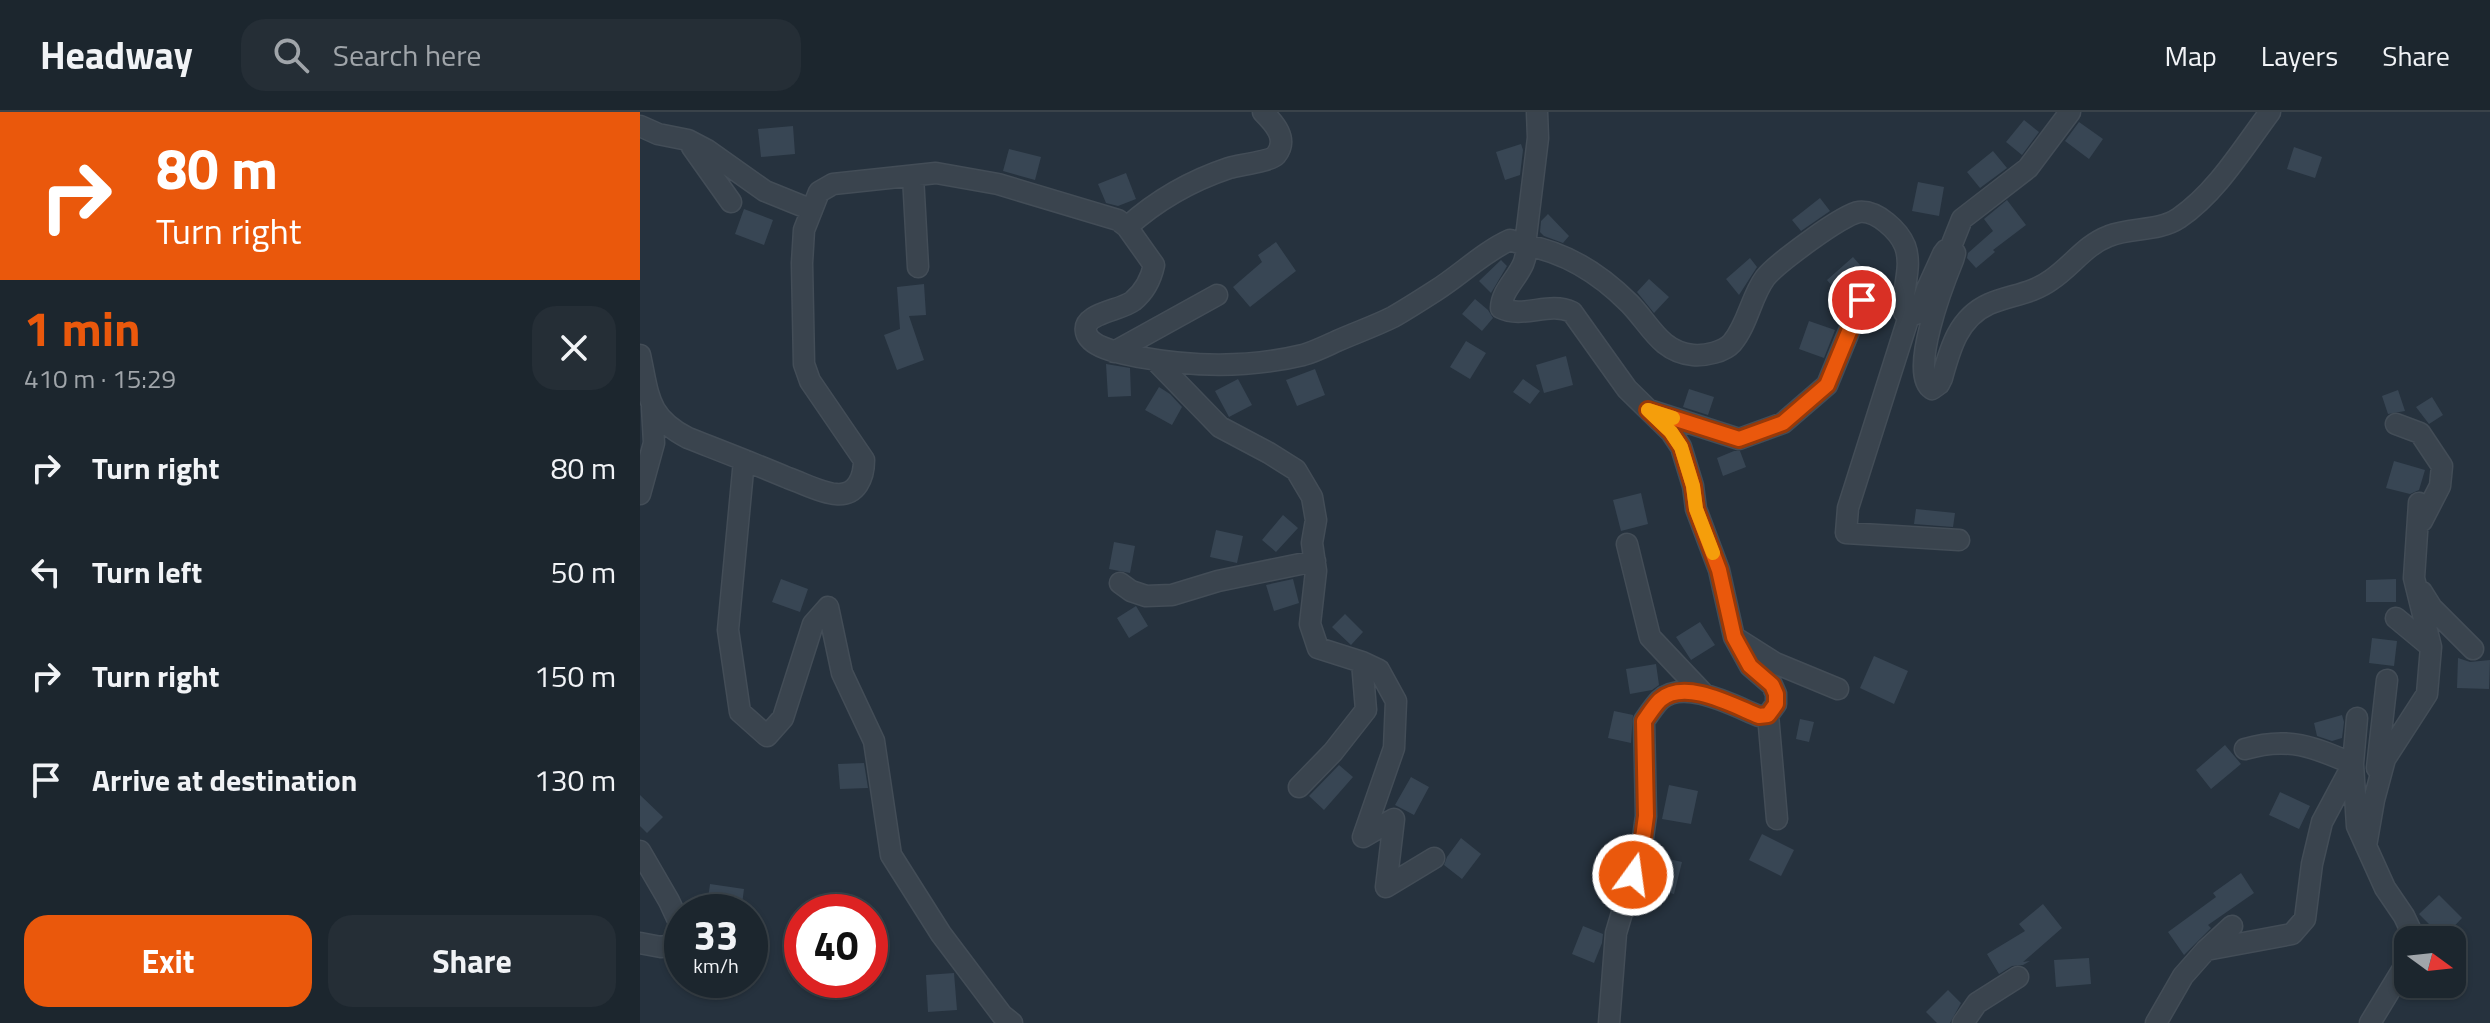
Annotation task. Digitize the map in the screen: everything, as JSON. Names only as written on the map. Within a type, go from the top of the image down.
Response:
[{"type":"street","points":[[1127,227],[1172,192],[1199,178],[1245,163],[1270,159],[1277,154],[1281,134],[1263,112]]},
{"type":"street","points":[[1537,112],[1538,138],[1525,245],[1527,253],[1524,265],[1501,296],[1501,308],[1511,313],[1561,307],[1572,312],[1627,389],[1671,432],[1681,447],[1693,486],[1696,509],[1719,570],[1734,637],[1750,666],[1772,685],[1776,694],[1776,704],[1768,715],[1777,819]]},
{"type":"street","points":[[1909,316],[1916,314],[1921,307],[1943,254],[1950,249],[1962,219],[2028,168],[2070,112]]},
{"type":"street","points":[[1950,249],[1955,253],[1934,307],[1924,361],[1923,378],[1932,389],[1942,378],[1956,335],[1977,311],[1989,304],[2031,292],[2051,281],[2090,245],[2104,238],[2175,221],[2200,202],[2270,112]]},
{"type":"street","points":[[640,126],[658,134],[688,140],[765,191],[812,210]]},
{"type":"street","points":[[688,140],[731,202]]},
{"type":"street","points":[[652,407],[669,428],[744,460],[838,495],[858,485],[864,473],[864,460],[810,381],[804,364],[804,230],[819,192],[833,184],[936,173],[998,184],[1118,220],[1127,227],[1154,265],[1152,275],[1144,290],[1132,302],[1118,310],[1097,315],[1088,322],[1085,331],[1098,345],[1114,352],[1155,360],[1197,365],[1237,365],[1305,355],[1393,317],[1510,240],[1555,253],[1598,276],[1631,305],[1666,346],[1695,355],[1714,353],[1730,346],[1742,328],[1765,278],[1802,246],[1850,215],[1862,212],[1877,217],[1891,227],[1905,245],[1908,272],[1902,301],[1904,312],[1909,316]]},
{"type":"street","points":[[913,176],[918,267]]},
{"type":"street","points":[[1114,352],[1217,295]]},
{"type":"street","points":[[1648,410],[1739,439],[1783,423],[1827,385],[1862,300]]},
{"type":"street","points":[[1909,316],[1848,508],[1846,533],[1959,540]]},
{"type":"street","points":[[640,355],[652,407],[654,443],[640,494]]},
{"type":"street","points":[[1155,360],[1220,427],[1296,470],[1312,497],[1316,520],[1312,543],[1316,571],[1310,624],[1318,648],[1379,670],[1396,701],[1394,748],[1363,837],[1394,819],[1386,887],[1434,858]]},
{"type":"street","points":[[2396,424],[2420,433],[2442,466],[2440,486],[2416,532]]},
{"type":"street","points":[[744,460],[728,630],[740,712],[767,736],[783,718],[813,624],[828,607],[842,673],[874,741],[891,855],[941,934],[1002,1015],[1012,1023]]},
{"type":"street","points":[[2374,800],[2385,759],[2427,694],[2431,647],[2414,578],[2419,503]]},
{"type":"street","points":[[1627,544],[1650,637],[1703,693]]},
{"type":"street","points":[[1120,583],[1146,596],[1172,595],[1218,581],[1315,561]]},
{"type":"street","points":[[2414,578],[2432,608],[2473,649]]},
{"type":"street","points":[[2396,618],[2431,647]]},
{"type":"street","points":[[1734,637],[1775,663],[1838,689]]},
{"type":"street","points":[[1299,787],[1333,752],[1366,710],[1362,662]]},
{"type":"street","points":[[2366,846],[2387,680]]},
{"type":"street","points":[[1609,1023],[1616,933],[1642,845],[1646,816],[1644,721],[1662,698],[1683,693],[1703,693],[1759,716],[1768,715]]},
{"type":"street","points":[[2357,718],[2353,764],[2357,826],[2385,888],[2409,926]]},
{"type":"street","points":[[2245,749],[2265,743],[2309,746],[2353,764]]},
{"type":"street","points":[[2206,950],[2292,934],[2305,919],[2312,864],[2322,822],[2353,764]]},
{"type":"street","points":[[640,851],[665,894]]},
{"type":"street","points":[[2156,1023],[2183,976],[2232,926]]},
{"type":"street","points":[[640,943],[664,946]]},
{"type":"street","points":[[1963,1023],[1977,1003],[2018,977]]},
{"type":"street","points":[[2370,1023],[2394,983]]},
{"type":"building","points":[[2024,120],[2039,132],[2022,155],[2006,142]]},
{"type":"building","points":[[2079,122],[2103,139],[2089,159],[2065,141]]},
{"type":"building","points":[[793,126],[795,154],[761,157],[758,129]]},
{"type":"building","points":[[1521,144],[1520,175],[1505,180],[1496,152]]},
{"type":"building","points":[[2294,147],[2322,157],[2315,178],[2287,169]]},
{"type":"building","points":[[1009,149],[1041,157],[1035,180],[1003,171]]},
{"type":"building","points":[[1993,151],[2007,168],[1980,188],[1967,172]]},
{"type":"building","points":[[1126,173],[1136,199],[1118,206],[1106,203],[1098,184]]},
{"type":"building","points":[[1918,182],[1944,187],[1939,216],[1912,211]]},
{"type":"building","points":[[1820,198],[1830,211],[1801,231],[1792,220]]},
{"type":"building","points":[[2007,200],[2026,225],[1993,250],[1995,252],[1976,268],[1967,258],[1968,253],[1993,231],[1984,219]]},
{"type":"building","points":[[744,209],[773,220],[764,245],[735,234]]},
{"type":"building","points":[[1548,214],[1569,236],[1563,243],[1540,232],[1541,221]]},
{"type":"building","points":[[1276,242],[1296,271],[1250,307],[1233,287],[1262,262],[1258,255]]},
{"type":"building","points":[[1853,257],[1868,274],[1841,297],[1827,280]]},
{"type":"building","points":[[1750,258],[1757,267],[1739,295],[1726,279]]},
{"type":"building","points":[[1501,260],[1507,266],[1491,293],[1479,281]]},
{"type":"building","points":[[1649,279],[1669,297],[1654,313],[1637,292]]},
{"type":"building","points":[[924,284],[926,315],[909,316],[924,360],[897,370],[884,335],[900,329],[897,287]]},
{"type":"building","points":[[1475,299],[1493,318],[1482,331],[1462,314]]},
{"type":"building","points":[[1809,321],[1835,330],[1824,358],[1799,349]]},
{"type":"building","points":[[1466,341],[1486,353],[1470,379],[1450,367]]},
{"type":"building","points":[[1566,356],[1573,385],[1544,393],[1536,365]]},
{"type":"building","points":[[1106,364],[1130,368],[1131,396],[1108,397]]},
{"type":"building","points":[[1315,369],[1325,395],[1297,406],[1286,380]]},
{"type":"building","points":[[1238,379],[1252,405],[1229,417],[1215,391]]},
{"type":"building","points":[[1523,379],[1540,391],[1530,404],[1513,392]]},
{"type":"building","points":[[1159,387],[1182,407],[1172,425],[1145,410]]},
{"type":"building","points":[[1689,389],[1714,397],[1708,415],[1683,407]]},
{"type":"building","points":[[2398,390],[2405,411],[2388,414],[2382,396]]},
{"type":"building","points":[[2432,397],[2443,415],[2429,424],[2416,407]]},
{"type":"building","points":[[1740,451],[1746,467],[1723,476],[1717,458]]},
{"type":"building","points":[[2394,461],[2425,470],[2419,490],[2410,494],[2386,488]]},
{"type":"building","points":[[1641,493],[1648,524],[1621,531],[1613,500]]},
{"type":"building","points":[[1916,509],[1955,513],[1953,527],[1914,524]]},
{"type":"building","points":[[1283,515],[1298,528],[1276,552],[1262,540]]},
{"type":"building","points":[[1216,530],[1243,536],[1237,563],[1210,557]]},
{"type":"building","points":[[1114,542],[1135,546],[1130,573],[1109,569]]},
{"type":"building","points":[[781,579],[808,589],[800,612],[772,602]]},
{"type":"building","points":[[1293,579],[1299,603],[1274,611],[1266,585]]},
{"type":"building","points":[[2396,579],[2396,602],[2366,602],[2366,580]]},
{"type":"building","points":[[1136,606],[1148,626],[1129,638],[1117,618]]},
{"type":"building","points":[[1345,614],[1363,632],[1351,645],[1332,627]]},
{"type":"building","points":[[1700,622],[1715,645],[1691,660],[1676,637]]},
{"type":"building","points":[[2372,638],[2397,641],[2394,666],[2369,663]]},
{"type":"building","points":[[1874,656],[1908,671],[1894,704],[1860,688]]},
{"type":"building","points":[[2458,658],[2470,662],[2490,660],[2489,689],[2457,688]]},
{"type":"building","points":[[1656,664],[1659,685],[1652,690],[1630,694],[1626,669]]},
{"type":"building","points":[[1614,711],[1633,715],[1631,743],[1608,738]]},
{"type":"building","points":[[2342,715],[2342,738],[2332,741],[2317,736],[2314,723]]},
{"type":"building","points":[[1800,719],[1814,722],[1809,742],[1796,739]]},
{"type":"building","points":[[2225,745],[2241,764],[2211,789],[2196,770]]},
{"type":"building","points":[[864,763],[868,788],[840,789],[838,764]]},
{"type":"building","points":[[1339,765],[1353,777],[1324,810],[1309,796]]},
{"type":"building","points":[[1411,777],[1429,787],[1414,815],[1395,805]]},
{"type":"building","points":[[1669,785],[1698,791],[1691,824],[1662,819]]},
{"type":"building","points":[[2280,792],[2310,806],[2299,829],[2269,815]]},
{"type":"building","points":[[640,795],[663,817],[647,833],[640,826]]},
{"type":"building","points":[[1762,834],[1794,850],[1781,876],[1749,860]]},
{"type":"building","points":[[1461,838],[1481,854],[1462,879],[1444,865]]},
{"type":"building","points":[[1656,856],[1682,862],[1674,894],[1648,887]]},
{"type":"building","points":[[2241,873],[2254,893],[2208,925],[2211,928],[2184,955],[2168,932],[2216,897],[2213,893]]},
{"type":"building","points":[[710,884],[744,889],[743,894],[709,894]]},
{"type":"building","points":[[2439,895],[2462,918],[2454,926],[2431,926],[2419,914]]},
{"type":"building","points":[[2043,904],[2062,928],[2023,962],[2030,961],[1999,974],[1987,954],[2025,931],[2019,924]]},
{"type":"building","points":[[1583,926],[1603,934],[1594,963],[1572,954]]},
{"type":"building","points":[[2089,958],[2091,984],[2056,987],[2054,960]]},
{"type":"building","points":[[954,973],[957,1010],[928,1012],[926,975]]},
{"type":"building","points":[[1948,990],[1961,1003],[1950,1023],[1937,1023],[1926,1012]]},
{"type":"slow traffic","points":[[1673,418],[1648,410],[1671,432],[1681,447],[1693,486],[1696,509],[1713,553]]},
{"type":"route","points":[[1633,875],[1646,816],[1644,721],[1662,698],[1683,693],[1703,693],[1759,716],[1768,715],[1776,704],[1772,685],[1750,666],[1734,637],[1719,570],[1696,509],[1693,486],[1681,447],[1671,432],[1648,410],[1739,439],[1783,423],[1827,385],[1862,300]]}]
